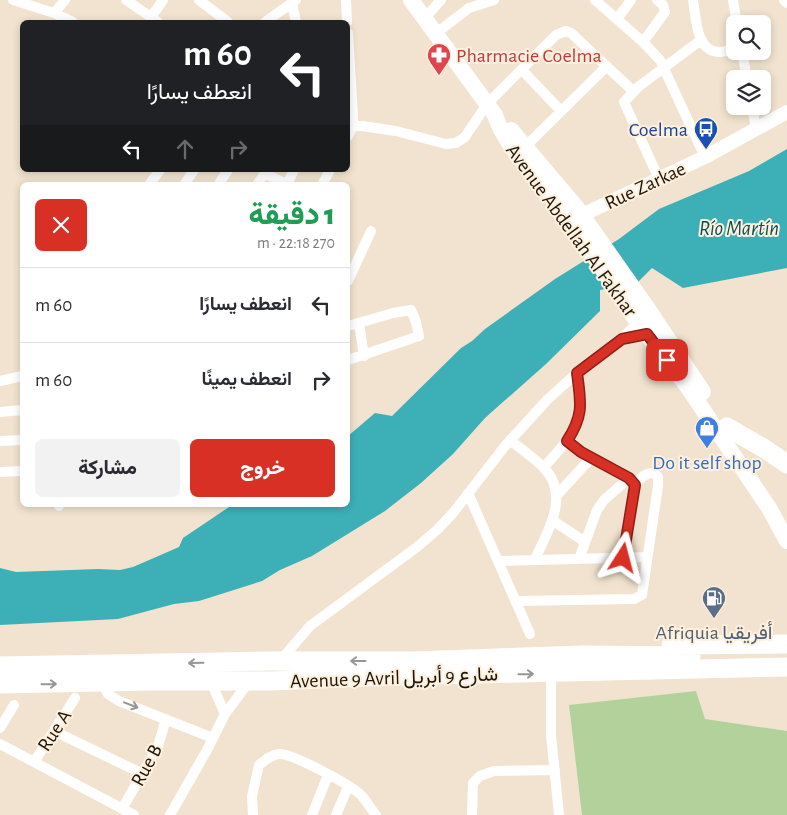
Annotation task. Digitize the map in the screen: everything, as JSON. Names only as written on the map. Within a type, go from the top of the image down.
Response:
[{"type":"highway","points":[[727,427],[787,464]]},
{"type":"highway","points":[[584,663],[631,647],[787,644]]},
{"type":"highway","name":"Avenue 9 Avril شارع 9 أبريل","points":[[0,684],[249,682],[386,676],[551,673],[584,663],[677,657],[787,655]]},
{"type":"highway","name":"Avenue 9 Avril شارع 9 أبريل","points":[[0,666],[422,660],[787,667]]},
{"type":"highway","points":[[584,663],[616,679],[787,680]]},
{"type":"main road","name":"Avenue Abdellah Al Fakhar","points":[[411,0],[491,109],[526,146],[769,508],[787,541]]},
{"type":"main road","name":"Avenue Abdellah Al Fakhar","points":[[491,109],[500,128],[512,146],[576,218]]},
{"type":"main road","name":"Avenue Abdellah Al Fakhar","points":[[642,320],[727,427],[774,498],[787,522]]},
{"type":"street","points":[[13,0],[54,13],[68,20]]},
{"type":"street","points":[[54,13],[65,0]]},
{"type":"street","points":[[126,0],[154,20],[163,0]]},
{"type":"street","points":[[199,0],[225,20]]},
{"type":"street","points":[[346,0],[347,20]]},
{"type":"street","points":[[424,19],[441,0]]},
{"type":"street","points":[[435,34],[469,8],[494,0]]},
{"type":"street","points":[[595,0],[643,42],[660,60],[705,157]]},
{"type":"street","points":[[617,19],[631,0]]},
{"type":"street","points":[[643,42],[665,12],[658,0]]},
{"type":"street","points":[[693,0],[701,40],[712,51],[726,51]]},
{"type":"street","points":[[733,0],[736,15]]},
{"type":"street","points":[[784,0],[787,4]]},
{"type":"street","points":[[268,20],[294,2],[296,20]]},
{"type":"street","points":[[350,125],[396,131],[451,144],[465,136],[491,109],[522,70],[556,35],[566,31],[571,33],[633,91]]},
{"type":"street","points":[[659,179],[624,105],[625,99],[701,40]]},
{"type":"street","points":[[526,146],[607,66]]},
{"type":"street","points":[[522,70],[561,111]]},
{"type":"street","name":"Rue Zarkae","points":[[576,218],[705,157],[787,112]]},
{"type":"street","points":[[754,115],[756,129]]},
{"type":"street","points":[[259,182],[263,176],[268,175],[281,182]]},
{"type":"street","points":[[350,277],[371,231]]},
{"type":"street","points":[[350,325],[393,313],[411,310],[419,336],[350,360]]},
{"type":"street","points":[[280,661],[310,626],[417,547],[453,513],[510,440],[548,399],[577,373],[622,339],[642,320]]},
{"type":"street","points":[[359,323],[364,356]]},
{"type":"street","points":[[544,467],[567,441],[580,415],[581,404],[577,373]]},
{"type":"street","points":[[0,381],[20,376]]},
{"type":"street","points":[[0,412],[20,410]]},
{"type":"street","points":[[0,441],[20,440]]},
{"type":"street","points":[[510,440],[544,467],[556,485],[556,511],[535,560]]},
{"type":"street","points":[[567,441],[581,452],[632,481]]},
{"type":"street","points":[[557,495],[591,458]]},
{"type":"street","points":[[0,472],[20,471]]},
{"type":"street","points":[[516,601],[639,597],[644,590],[658,477],[654,473],[632,481],[604,500],[597,510],[579,559]]},
{"type":"street","points":[[623,558],[632,481]]},
{"type":"street","points":[[468,493],[530,634]]},
{"type":"street","points":[[552,520],[585,542]]},
{"type":"street","points":[[499,561],[648,558]]},
{"type":"street","points":[[296,641],[301,661]]},
{"type":"street","points":[[551,673],[551,735],[559,815]]},
{"type":"street","points":[[211,682],[225,714]]},
{"type":"street","points":[[170,815],[225,714],[249,682]]},
{"type":"street","points":[[102,683],[111,696],[213,738]]},
{"type":"street","name":"Rue A","points":[[34,762],[75,698]]},
{"type":"street","points":[[0,728],[14,705]]},
{"type":"street","name":"Rue B","points":[[122,809],[158,746],[166,719]]},
{"type":"street","points":[[54,732],[142,774]]},
{"type":"street","points":[[0,744],[134,815]]},
{"type":"street","points":[[252,815],[252,796],[259,765],[268,758],[278,754],[287,755],[328,774],[361,795],[376,815]]},
{"type":"street","points":[[472,815],[473,783],[480,776],[494,771],[554,770]]},
{"type":"street","points":[[312,815],[328,774]]},
{"type":"street","points":[[336,815],[348,787]]},
{"type":"green space","points":[[696,691],[705,719],[787,731],[787,815],[582,815],[569,705]]},
{"type":"water","name":"Río Martín","points":[[787,149],[787,268],[683,288],[652,268],[636,284],[600,290],[600,311],[546,364],[485,418],[453,454],[421,483],[385,511],[312,556],[280,570],[262,581],[199,601],[174,604],[118,619],[0,625],[0,568],[16,572],[120,570],[133,567],[179,547],[183,538],[229,507],[350,507],[350,434],[375,413],[392,416],[461,348],[485,329],[555,279],[619,239],[659,209],[749,171]]},
{"type":"place","name":"Pharmacie Coelma","points":[[439,76]]},
{"type":"place","name":"Coelma","points":[[706,150]]},
{"type":"place","name":"Do it self shop","points":[[707,449]]},
{"type":"place","name":"Afriquia أفريقيا","points":[[714,619]]},
{"type":"route","points":[[623,558],[635,485],[620,472],[581,452],[567,441],[580,415],[581,404],[577,373],[622,339],[647,334],[667,360]]}]
